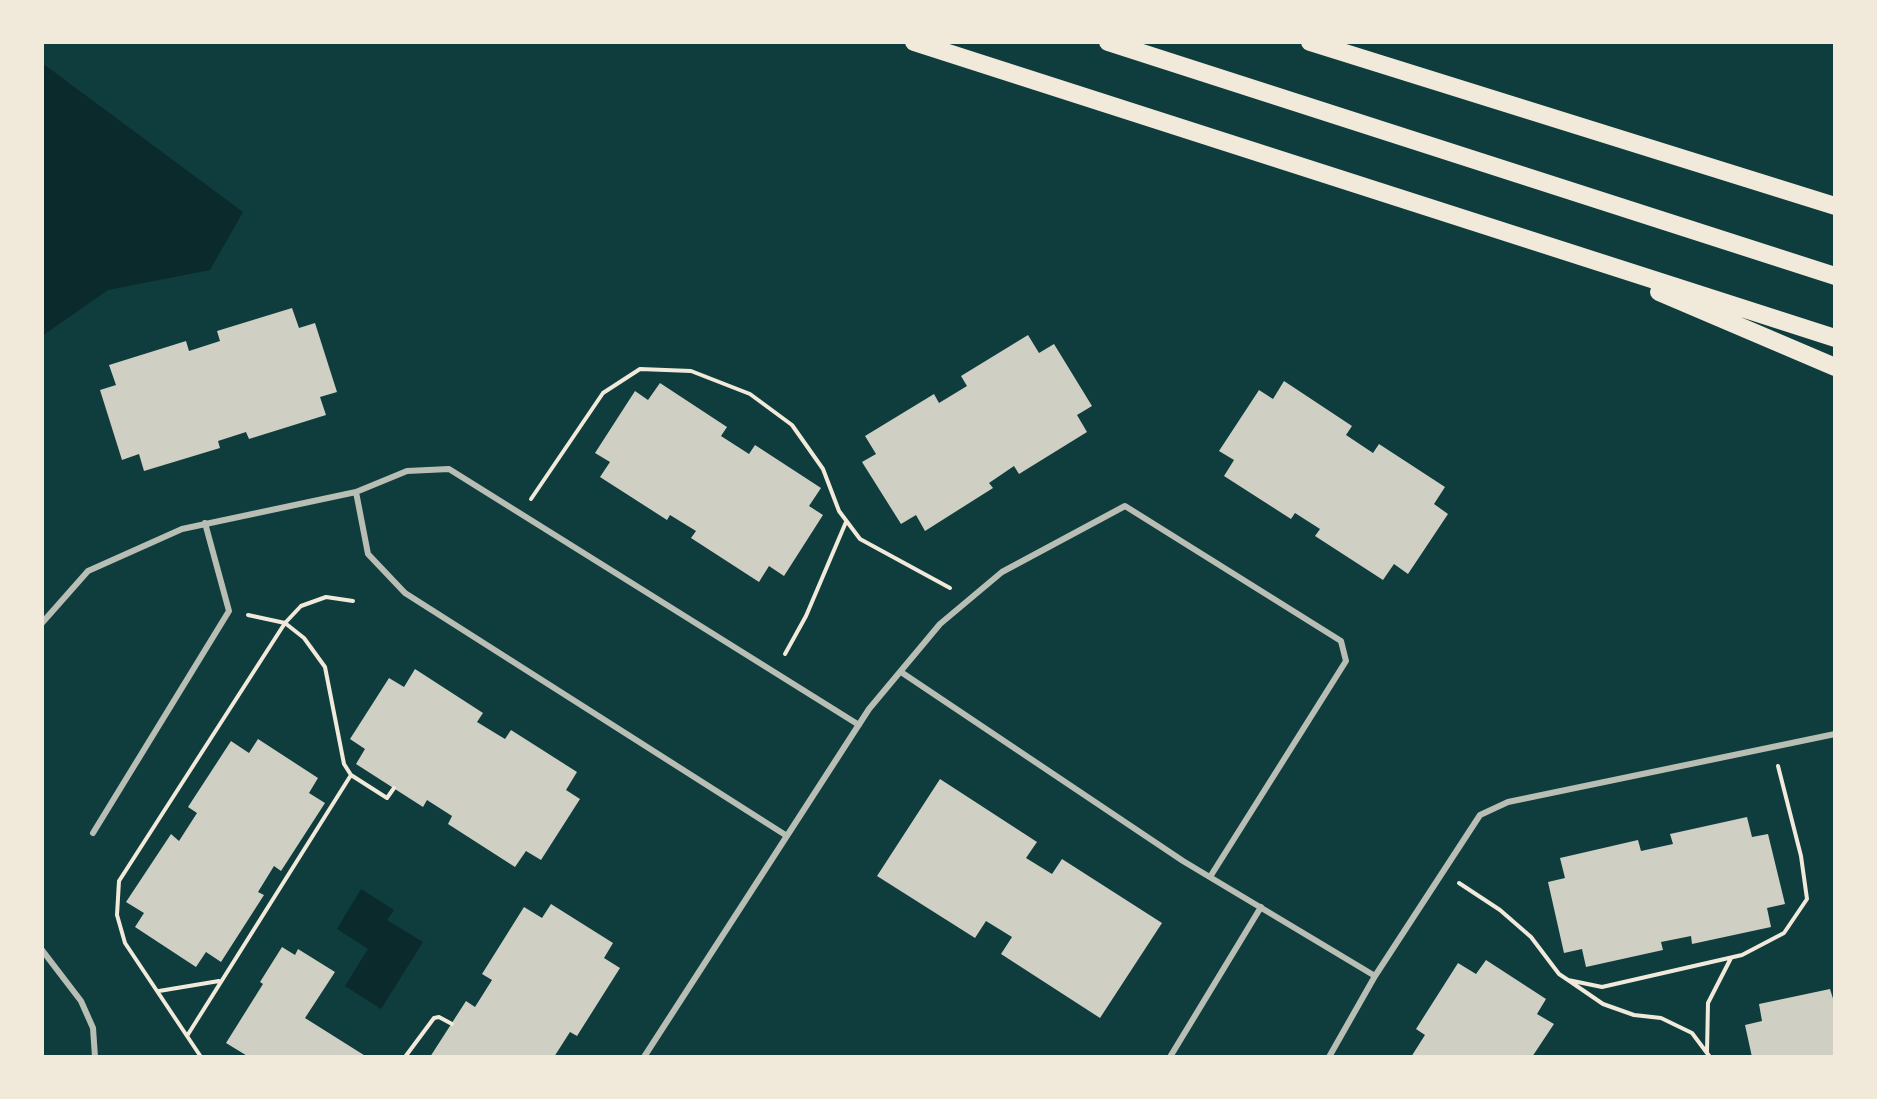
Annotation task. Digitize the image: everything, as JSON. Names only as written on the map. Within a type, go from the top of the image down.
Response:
[{"type":"highway","points":[[914,42],[1835,338]]},
{"type":"highway","points":[[1108,42],[1835,276]]},
{"type":"highway","points":[[1310,42],[1835,206]]},
{"type":"highway","points":[[1552,247],[1835,367]]},
{"type":"street","points":[[42,622],[88,571],[182,529],[356,492],[407,471],[449,469],[859,725]]},
{"type":"street","points":[[356,492],[368,554],[405,593],[787,836]]},
{"type":"street","points":[[644,1057],[869,709],[940,624],[1002,572],[1125,506],[1341,640],[1346,661],[1210,877]]},
{"type":"street","points":[[93,832],[229,611],[205,523]]},
{"type":"street","points":[[900,672],[1210,877],[1375,976]]},
{"type":"street","points":[[1329,1057],[1375,976],[1480,815],[1508,802],[1835,734]]},
{"type":"street","points":[[1170,1057],[1261,908]]},
{"type":"street","points":[[42,950],[81,1001],[93,1028],[95,1057]]},
{"type":"path","points":[[521,514],[603,393],[640,369],[691,371],[750,394],[792,425],[823,469],[839,511],[860,539],[971,599]]},
{"type":"path","points":[[774,673],[806,616],[847,522]]},
{"type":"path","points":[[201,1057],[125,943],[117,915],[119,880],[285,623],[301,606],[326,597],[353,602]]},
{"type":"path","points":[[229,611],[285,623],[304,638],[325,667],[344,764],[351,776],[387,798],[394,788]]},
{"type":"path","points":[[1568,980],[1602,987],[1742,955],[1784,933],[1808,899],[1801,856],[1774,747]]},
{"type":"path","points":[[187,1036],[219,981],[351,776]]},
{"type":"path","points":[[1443,872],[1500,910],[1531,937],[1559,974],[1604,1004],[1634,1015],[1661,1018],[1692,1033],[1710,1057]]},
{"type":"path","points":[[1707,1052],[1708,1003],[1731,958]]},
{"type":"path","points":[[159,991],[219,981]]},
{"type":"path","points":[[405,1057],[434,1018],[439,1017],[452,1023]]},
{"type":"water","points":[[42,63],[243,212],[210,270],[108,290],[42,336]]},
{"type":"water","points":[[361,889],[394,910],[387,920],[423,942],[381,1009],[345,986],[368,949],[337,929]]},
{"type":"building","points":[[292,308],[299,328],[315,323],[337,392],[320,397],[326,415],[249,439],[246,432],[218,441],[220,448],[144,471],[139,454],[122,460],[100,390],[116,385],[109,365],[186,341],[189,351],[220,341],[217,331]]},
{"type":"building","points":[[1028,335],[1039,353],[1054,344],[1092,406],[1077,415],[1087,432],[1019,474],[1014,466],[989,483],[993,488],[925,531],[916,515],[901,524],[862,462],[876,454],[865,436],[934,394],[939,403],[967,386],[961,376]]},
{"type":"building","points":[[1284,381],[1352,426],[1346,435],[1373,453],[1379,444],[1445,487],[1434,504],[1448,514],[1408,574],[1394,564],[1383,580],[1315,536],[1320,529],[1295,513],[1291,519],[1224,476],[1234,460],[1219,451],[1259,390],[1273,399]]},
{"type":"building","points":[[660,383],[727,427],[721,436],[749,454],[755,445],[821,488],[809,506],[823,515],[784,576],[769,566],[759,582],[691,538],[696,531],[670,515],[667,520],[600,477],[610,462],[595,453],[635,391],[648,400]]},
{"type":"building","points":[[415,669],[483,713],[477,722],[505,739],[511,730],[577,772],[566,790],[580,799],[541,860],[526,851],[515,867],[448,824],[452,816],[427,800],[423,807],[356,764],[365,749],[350,739],[389,678],[404,687]]},
{"type":"building","points":[[258,739],[318,778],[309,793],[325,803],[281,871],[274,866],[258,892],[264,895],[221,962],[206,952],[196,967],[135,927],[144,913],[126,902],[171,834],[179,841],[197,813],[188,807],[231,741],[249,753]]},
{"type":"building","points":[[940,779],[1037,842],[1026,858],[1052,874],[1062,859],[1162,923],[1100,1018],[1001,954],[1012,937],[986,921],[975,938],[877,876]]},
{"type":"building","points":[[1747,817],[1752,837],[1768,834],[1785,904],[1767,908],[1771,927],[1692,944],[1691,936],[1661,942],[1663,950],[1586,967],[1582,949],[1564,953],[1548,882],[1565,878],[1560,858],[1638,840],[1641,851],[1673,844],[1670,834]]},
{"type":"building","points":[[551,904],[613,943],[604,958],[620,968],[577,1036],[570,1032],[554,1057],[430,1057],[466,1001],[475,1007],[492,980],[482,974],[524,907],[542,918]]},
{"type":"building","points":[[282,947],[295,955],[298,949],[335,972],[305,1018],[367,1057],[249,1057],[226,1043],[263,984],[260,982]]},
{"type":"building","points":[[1486,960],[1546,999],[1537,1014],[1554,1024],[1532,1057],[1411,1057],[1425,1035],[1416,1029],[1458,963],[1476,974]]},
{"type":"building","points":[[1830,989],[1835,1005],[1835,1057],[1752,1057],[1745,1025],[1762,1021],[1759,1004]]}]
